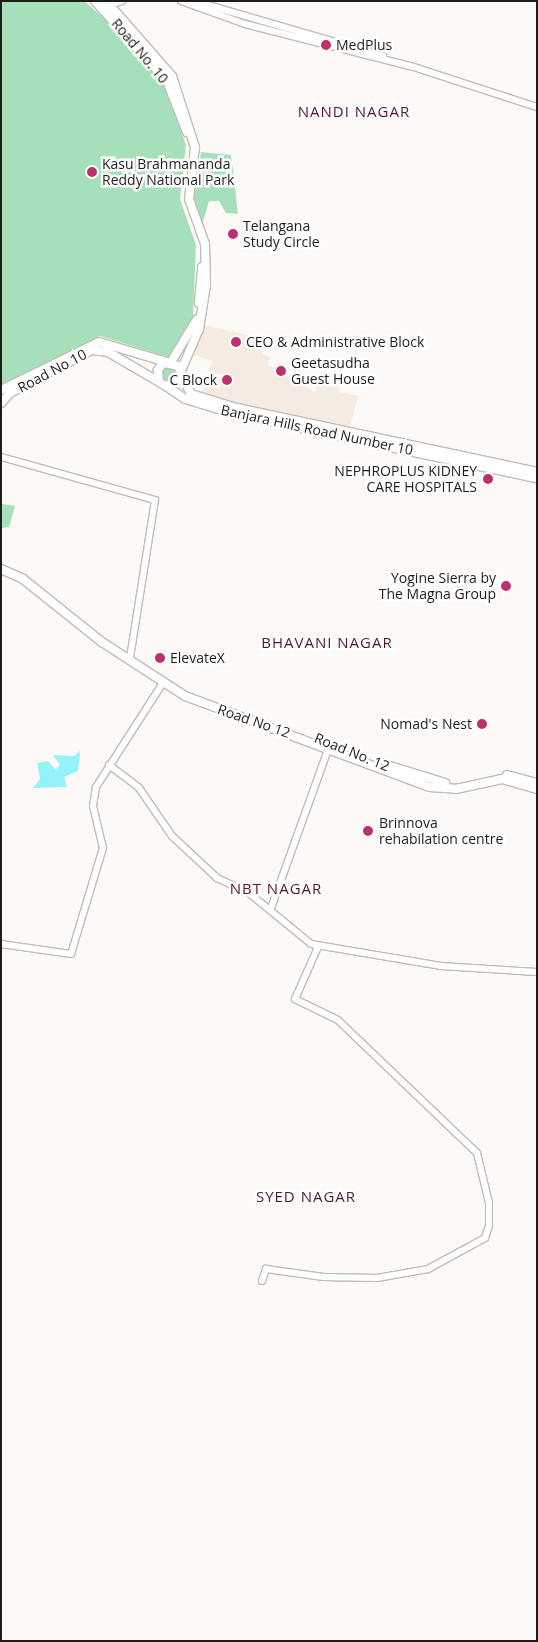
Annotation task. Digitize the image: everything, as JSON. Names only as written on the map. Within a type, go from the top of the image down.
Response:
[{"type":"main road","name":"Road No. 10","points":[[95,1],[168,81],[190,143],[185,201],[203,264],[196,324],[169,362],[158,370],[163,384]]},
{"type":"main road","name":"Road No. 10","points":[[107,3],[172,76],[195,147],[189,199],[205,244],[206,285],[199,329],[182,373]]},
{"type":"main road","points":[[103,346],[169,362],[182,373],[188,396]]},
{"type":"main road","name":"Road No 10","points":[[1,404],[10,393],[103,346]]},
{"type":"main road","name":"Road No 10","points":[[1,390],[82,347],[103,346],[163,384],[188,396]]},
{"type":"main road","points":[[163,384],[175,385],[182,373]]},
{"type":"main road","name":"Banjara Hills Road Number 10","points":[[188,396],[263,414],[537,472]]},
{"type":"main road","name":"Banjara Hills Road Number 10","points":[[188,396],[261,420],[537,478]]},
{"type":"main road","name":"Road No. 12","points":[[1,564],[27,576],[130,657],[198,697],[417,777],[457,784],[499,774],[537,783]]},
{"type":"main road","name":"Road No 12","points":[[1,569],[23,579],[162,684],[430,787],[456,789],[502,779],[537,789]]},
{"type":"street","points":[[107,3],[122,1]]},
{"type":"street","points":[[181,1],[245,24],[414,67]]},
{"type":"street","points":[[194,1],[537,106]]},
{"type":"street","points":[[1,457],[155,500],[130,657]]},
{"type":"street","points":[[1,944],[71,954],[103,848],[93,806],[96,787],[162,684]]},
{"type":"street","points":[[271,908],[329,747]]},
{"type":"street","points":[[109,765],[139,788],[172,836],[217,878],[271,908],[318,947],[441,966],[537,972]]},
{"type":"street","points":[[262,1281],[266,1269],[323,1277],[377,1278],[428,1269],[485,1238],[489,1226],[489,1203],[477,1153],[338,1020],[295,999],[318,947]]},
{"type":"shaded area","points":[[203,325],[266,339],[262,354],[270,357],[268,365],[315,392],[317,381],[340,384],[339,392],[358,396],[349,431],[201,396],[212,361],[194,355]]},
{"type":"green space","name":"Kasu Brahmananda Reddy National Park","points":[[1,1],[84,1],[119,31],[164,84],[186,145],[180,199],[196,245],[193,319],[168,357],[100,336],[1,388]]},
{"type":"green space","points":[[201,152],[231,155],[238,214],[226,213],[219,201],[209,201],[202,225],[193,205]]},
{"type":"green space","points":[[167,366],[173,366],[178,371],[176,380],[167,382],[162,377],[162,371]]},
{"type":"green space","points":[[2,504],[15,506],[9,527],[1,528]]},
{"type":"water","points":[[80,751],[78,771],[64,777],[67,787],[33,788],[40,779],[37,763],[48,761],[56,770],[60,765],[53,755],[74,756]]},
{"type":"place","name":"MedPlus","points":[[326,45]]},
{"type":"place","name":"Kasu Brahmananda Reddy National Park","points":[[92,172]]},
{"type":"place","name":"Telangana Study Circle","points":[[233,234]]},
{"type":"place","name":"CEO & Administrative Block","points":[[236,342]]},
{"type":"place","name":"Geetasudha Guest House","points":[[281,371]]},
{"type":"place","name":"C Block","points":[[227,380]]},
{"type":"place","name":"NEPHROPLUS KIDNEY CARE HOSPITALS","points":[[488,479]]},
{"type":"place","name":"Yogine Sierra by The Magna Group","points":[[506,586]]},
{"type":"place","name":"ElevateX","points":[[160,658]]},
{"type":"place","name":"Nomad's Nest","points":[[482,724]]},
{"type":"place","name":"Brinnova rehabilation centre","points":[[368,831]]},
{"type":"district","name":"NANDI NAGAR","points":[[354,112]]},
{"type":"district","name":"BHAVANI NAGAR","points":[[327,643]]},
{"type":"district","name":"NBT NAGAR","points":[[276,889]]},
{"type":"district","name":"SYED NAGAR","points":[[306,1197]]}]
